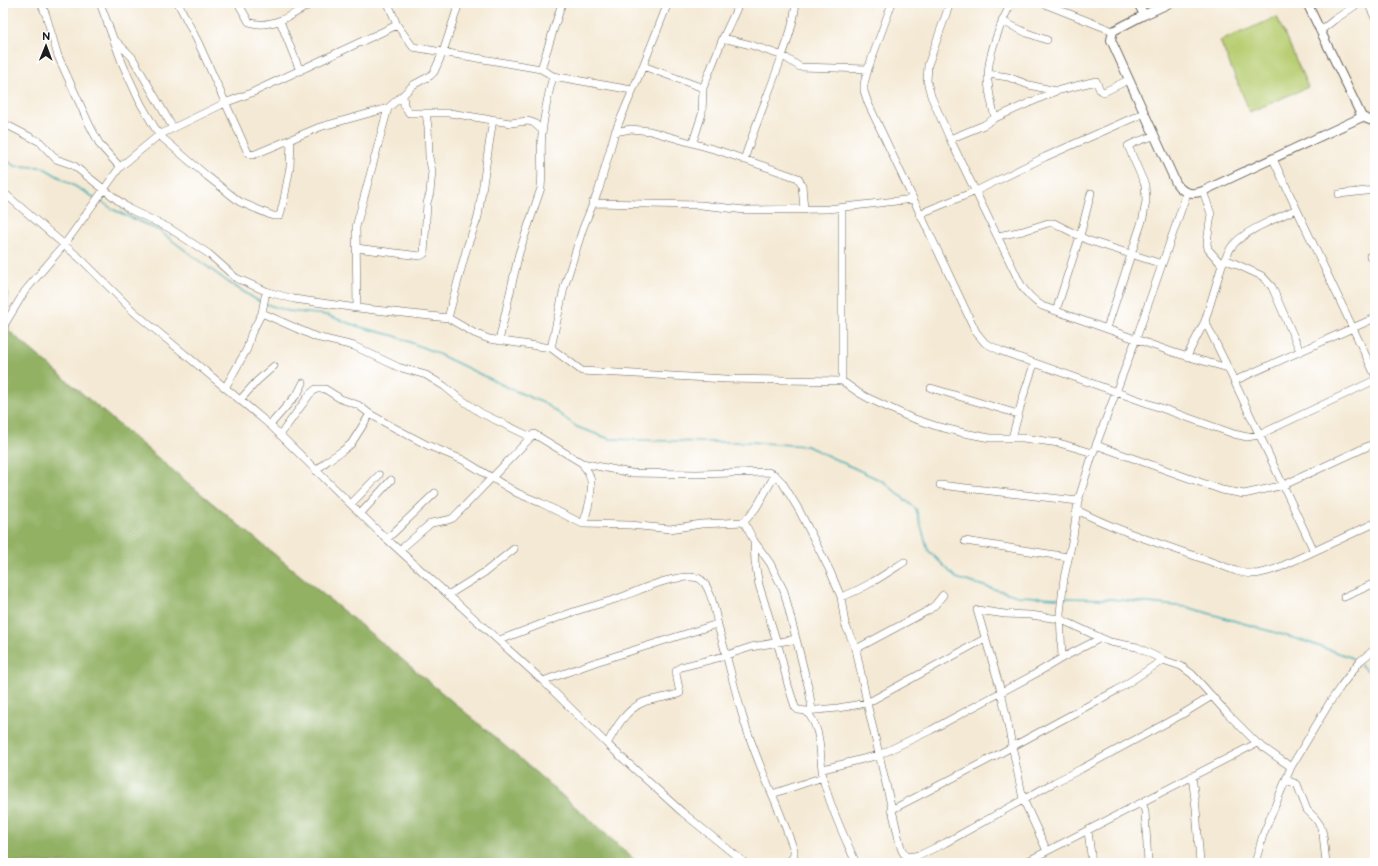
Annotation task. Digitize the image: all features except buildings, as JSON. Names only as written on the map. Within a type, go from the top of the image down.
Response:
[{"type":"main road","points":[[1138,3],[1144,15]]},
{"type":"main road","points":[[1170,3],[1113,31],[1111,40],[1176,183],[1187,193],[1192,194],[1203,191],[1362,117]]},
{"type":"main road","points":[[1308,3],[1362,117],[1375,122]]},
{"type":"street","points":[[41,3],[58,56],[89,124],[100,145],[120,167]]},
{"type":"street","points":[[100,3],[123,65],[141,104],[159,135],[240,202],[278,217],[281,214],[290,167],[291,140]]},
{"type":"street","points":[[178,3],[198,42],[224,103],[250,155],[257,154],[320,127],[388,108],[413,85],[430,76],[434,72],[443,52],[459,3]]},
{"type":"street","points":[[238,3],[249,22],[256,25],[265,25],[280,21],[312,3]]},
{"type":"street","points":[[541,69],[562,3]]},
{"type":"street","points":[[551,348],[564,288],[583,228],[599,189],[614,132],[643,66],[668,3]]},
{"type":"street","points":[[693,142],[702,114],[703,88],[738,5],[730,3]]},
{"type":"street","points":[[744,160],[754,129],[790,36],[796,3]]},
{"type":"street","points":[[892,3],[868,69],[864,84],[864,91],[868,103],[919,214],[976,332],[985,343],[1034,364],[1116,391],[1234,434],[1247,437],[1259,434],[1375,380]]},
{"type":"street","points":[[950,3],[928,65],[927,81],[931,96],[950,139],[1021,286],[1035,301],[1042,306],[1136,339],[1228,368]]},
{"type":"street","points":[[995,118],[988,74],[992,52],[1002,21],[1010,3]]},
{"type":"street","points":[[1042,3],[1113,31]]},
{"type":"street","points":[[1320,31],[1359,3]]},
{"type":"street","points":[[1368,3],[1375,18]]},
{"type":"street","points":[[391,5],[397,25],[413,47],[541,69],[553,76],[632,90]]},
{"type":"street","points":[[280,21],[300,70]]},
{"type":"street","points":[[1002,21],[1027,33],[1047,40]]},
{"type":"street","points":[[3,327],[25,291],[64,245],[120,167],[159,135],[224,103],[251,93],[397,25]]},
{"type":"street","points":[[114,38],[132,57],[173,128]]},
{"type":"street","points":[[723,38],[751,45],[783,56],[800,67],[868,69]]},
{"type":"street","points":[[643,66],[703,88]]},
{"type":"street","points":[[988,74],[1008,77],[1056,91]]},
{"type":"street","points":[[499,341],[519,253],[541,188],[542,130],[553,76]]},
{"type":"street","points":[[950,139],[984,125],[995,118],[1056,91],[1096,81],[1100,90],[1104,92],[1128,80]]},
{"type":"street","points":[[403,95],[404,105],[409,113],[450,113],[510,123],[528,121],[534,123],[542,130]]},
{"type":"street","points":[[357,308],[356,227],[360,207],[376,157],[388,108]]},
{"type":"street","points":[[356,248],[420,256],[424,254],[427,203],[430,193],[432,171],[429,157],[426,113]]},
{"type":"street","points":[[919,214],[976,191],[1045,157],[1144,113]]},
{"type":"street","points":[[448,318],[467,247],[478,217],[493,119]]},
{"type":"street","points":[[3,123],[40,142],[52,156],[62,162],[73,165],[129,208],[169,228],[222,265],[236,278],[266,291],[294,299],[357,308],[448,318],[474,333],[489,339],[551,348],[582,371],[726,378],[842,381],[859,393],[908,417],[964,433],[990,438],[1035,439],[1059,443],[1093,453]]},
{"type":"street","points":[[614,132],[639,129],[693,142],[798,178],[802,185],[804,210]]},
{"type":"street","points":[[1107,328],[1143,218],[1146,201],[1145,185],[1128,146],[1154,136]]},
{"type":"street","points":[[1273,159],[1375,375]]},
{"type":"street","points":[[1339,194],[1375,190]]},
{"type":"street","points":[[1203,191],[1211,214],[1207,243],[1208,249],[1224,262],[1262,276],[1272,287],[1300,351]]},
{"type":"street","points":[[3,192],[83,261],[134,312],[270,425],[387,539],[499,640],[607,744],[682,812],[745,863]]},
{"type":"street","points":[[1056,311],[1080,236],[1091,193]]},
{"type":"street","points":[[1062,658],[1060,619],[1064,578],[1073,537],[1078,501],[1093,453],[1136,339],[1187,193]]},
{"type":"street","points":[[592,203],[701,205],[745,210],[804,210],[842,208],[913,200]]},
{"type":"street","points":[[842,208],[842,381]]},
{"type":"street","points":[[1187,356],[1205,322],[1224,262],[1233,244],[1250,232],[1296,209]]},
{"type":"street","points":[[998,236],[1051,223],[1061,226],[1087,240],[1162,264]]},
{"type":"street","points":[[224,388],[247,349],[251,334],[263,306],[266,291]]},
{"type":"street","points":[[263,306],[316,337],[354,346],[398,366],[426,375],[481,413],[531,437]]},
{"type":"street","points":[[1234,381],[1375,318]]},
{"type":"street","points":[[1205,322],[1314,551]]},
{"type":"street","points":[[1012,438],[1034,364]]},
{"type":"street","points":[[240,400],[274,366]]},
{"type":"street","points":[[270,425],[298,393],[303,383]]},
{"type":"street","points":[[931,388],[1018,414]]},
{"type":"street","points":[[280,435],[310,394],[316,389],[325,389],[341,399],[358,405],[370,414],[427,445],[463,460],[517,493],[583,524],[630,525],[670,529],[701,524],[744,522],[756,508],[775,475]]},
{"type":"street","points":[[316,471],[327,460],[351,444],[370,414]]},
{"type":"street","points":[[400,550],[431,523],[453,518],[534,434],[582,463],[631,473],[723,474],[768,472],[775,475],[782,482],[799,510],[830,571],[841,597],[846,624],[856,649],[891,810],[902,850],[904,855],[907,857],[920,855],[939,846],[997,815],[1023,799],[1181,715],[1212,696]]},
{"type":"street","points":[[1096,445],[1222,490],[1234,493],[1252,493],[1284,486],[1375,443]]},
{"type":"street","points":[[582,463],[589,475],[591,488],[583,524]]},
{"type":"street","points":[[351,504],[379,475]]},
{"type":"street","points":[[361,513],[391,480]]},
{"type":"street","points":[[940,485],[1078,501]]},
{"type":"street","points":[[387,539],[435,493]]},
{"type":"street","points":[[1077,510],[1091,517],[1136,534],[1252,575],[1278,568],[1375,523]]},
{"type":"street","points":[[744,522],[754,541],[770,563],[784,591],[796,639],[809,710],[820,742],[823,777],[834,810],[856,863]]},
{"type":"street","points":[[754,541],[755,562],[759,585],[795,707],[800,711],[838,708],[867,702],[986,638]]},
{"type":"street","points":[[965,541],[1068,557]]},
{"type":"street","points":[[448,595],[485,572],[514,549]]},
{"type":"street","points":[[841,597],[851,594],[904,562]]},
{"type":"street","points":[[499,640],[576,611],[619,598],[657,584],[687,577],[702,580],[706,586],[715,611],[717,624],[742,714],[759,763],[794,850],[794,855],[789,863]]},
{"type":"street","points":[[1344,597],[1375,583]]},
{"type":"street","points":[[856,649],[929,610],[943,595]]},
{"type":"street","points":[[1047,851],[1023,799],[1001,691],[978,610],[1060,619],[1110,642],[1137,647],[1164,660],[1181,666],[1192,674],[1227,713],[1257,743],[1291,767]]},
{"type":"street","points":[[543,681],[596,662],[717,624]]},
{"type":"street","points":[[822,769],[879,755],[931,730],[1101,638]]},
{"type":"street","points":[[607,744],[628,713],[635,706],[644,702],[670,697],[680,693],[676,674],[681,668],[751,647],[796,639]]},
{"type":"street","points":[[1255,863],[1263,836],[1291,767],[1330,702],[1358,664],[1375,649]]},
{"type":"street","points":[[891,810],[1117,690],[1164,660]]},
{"type":"street","points":[[1024,863],[1257,743]]},
{"type":"street","points":[[1192,776],[1200,863]]},
{"type":"street","points":[[772,794],[823,777]]},
{"type":"street","points":[[1286,780],[1297,784],[1307,810],[1320,825],[1323,834],[1326,863]]},
{"type":"street","points":[[1142,802],[1145,819],[1148,863]]},
{"type":"street","points":[[1088,831],[1092,850],[1092,863]]},
{"type":"green space","points":[[1277,17],[1308,87],[1250,112],[1220,41]]},
{"type":"green space","points":[[3,284],[7,288],[9,331],[160,460],[526,764],[638,863],[3,863]]},
{"type":"waterway","points":[[3,157],[14,166],[42,167],[95,198]]},
{"type":"waterway","points":[[99,200],[114,210],[158,230],[228,282],[260,302]]},
{"type":"waterway","points":[[266,304],[288,311],[326,315],[360,327],[395,336],[434,352],[546,404],[577,427],[610,439],[749,442],[807,446],[884,482],[916,509],[928,550],[956,578],[1018,596],[1058,598]]},
{"type":"waterway","points":[[1064,598],[1110,599],[1187,607],[1304,641],[1350,657],[1357,662]]},
{"type":"waterway","points":[[1360,665],[1375,676]]}]
